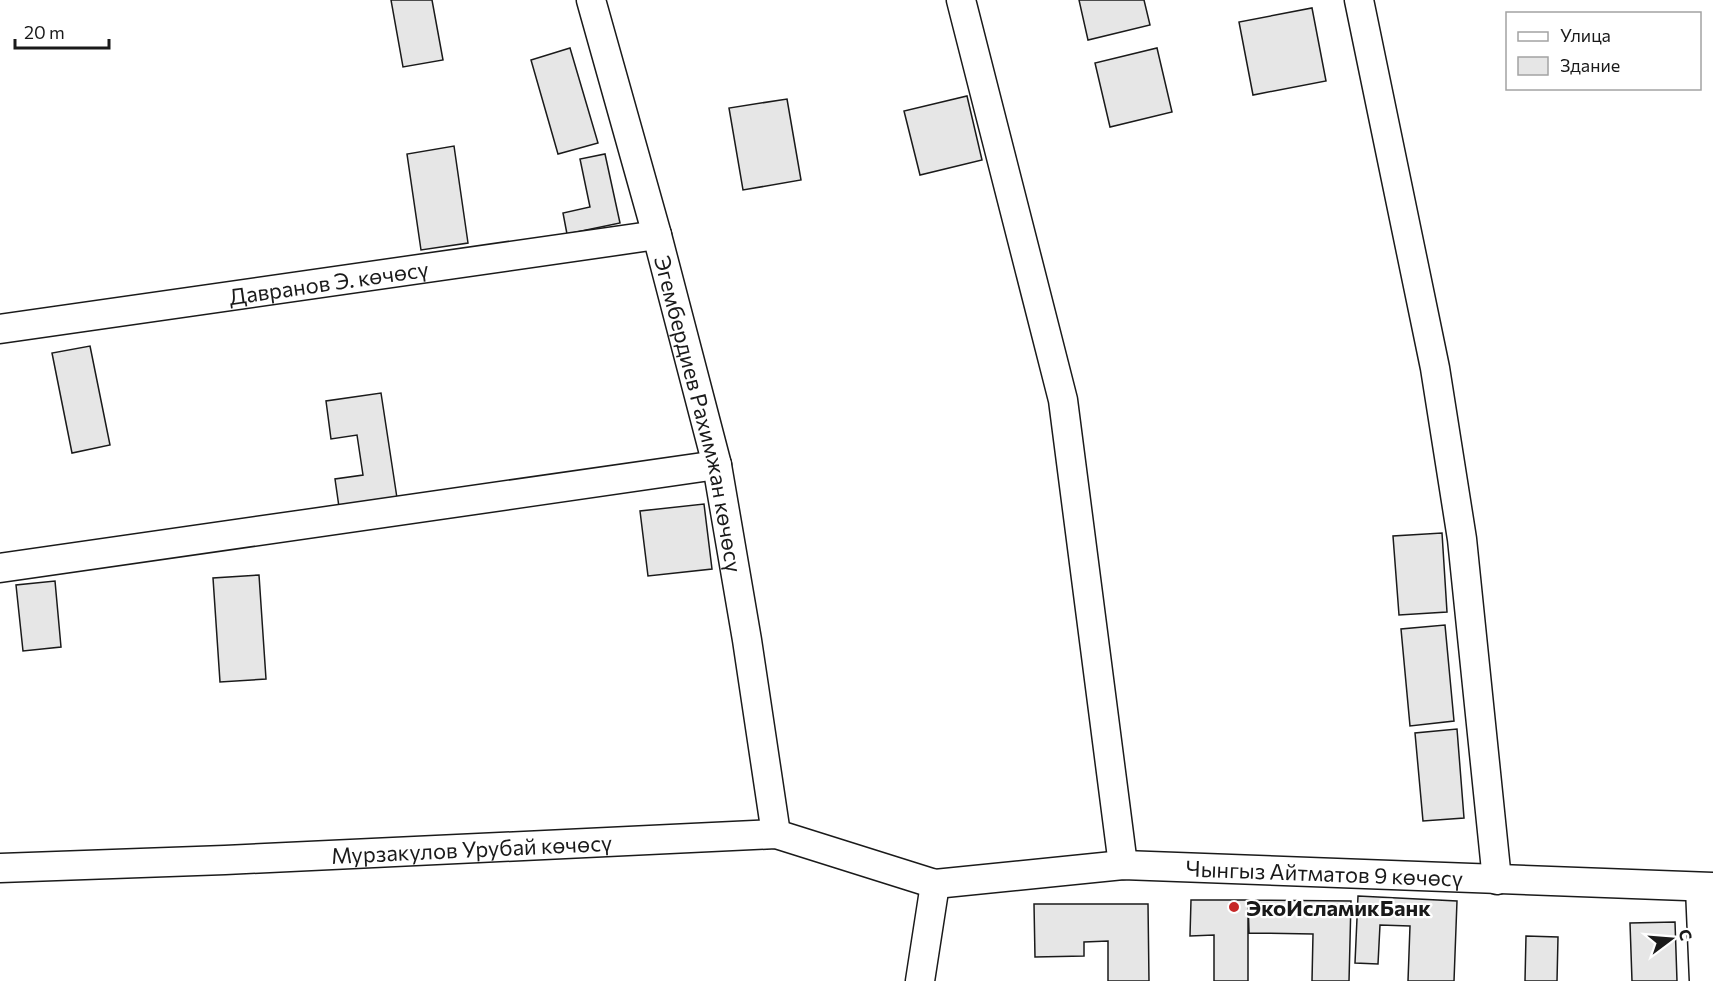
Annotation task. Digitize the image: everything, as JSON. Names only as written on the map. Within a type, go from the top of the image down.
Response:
[{"type":"street","name":"Эгембердиев Рахимжан көчөсү","points":[[591,0],[657,235],[717,465],[747,640],[776,834]]},
{"type":"street","points":[[961,0],[1063,400],[1123,865]]},
{"type":"street","points":[[1359,0],[1439,391],[1462,539],[1497,880]]},
{"type":"street","name":"Давранов Э. көчөсү","points":[[0,330],[657,235]]},
{"type":"street","points":[[0,568],[717,465]]},
{"type":"street","name":"Мурзакулов Урубай көчөсү","points":[[0,868],[249,859],[776,834],[936,884]]},
{"type":"street","name":"Чынгыз Айтматов 9 көчөсү","points":[[936,884],[1123,865],[1706,887]]},
{"type":"street","points":[[920,981],[936,884]]},
{"type":"street","points":[[1704,981],[1706,887]]},
{"type":"building","points":[[391,0],[432,0],[443,60],[403,67]]},
{"type":"building","points":[[1079,0],[1144,0],[1150,25],[1088,40]]},
{"type":"building","points":[[1312,8],[1326,81],[1253,95],[1239,22]]},
{"type":"building","points":[[570,48],[598,143],[558,154],[531,60]]},
{"type":"building","points":[[1157,48],[1172,112],[1110,127],[1095,63]]},
{"type":"building","points":[[967,96],[982,160],[920,175],[904,111]]},
{"type":"building","points":[[787,99],[801,180],[743,190],[729,108]]},
{"type":"building","points":[[454,146],[468,243],[421,250],[407,154]]},
{"type":"building","points":[[605,154],[620,223],[567,234],[563,213],[590,207],[580,159]]},
{"type":"building","points":[[90,346],[110,445],[72,453],[52,353]]},
{"type":"building","points":[[381,393],[397,498],[339,507],[335,479],[363,475],[357,435],[331,439],[326,401]]},
{"type":"building","points":[[704,504],[712,569],[648,576],[640,511]]},
{"type":"building","points":[[1442,533],[1447,612],[1399,615],[1393,536]]},
{"type":"building","points":[[259,575],[266,679],[220,682],[213,578]]},
{"type":"building","points":[[55,581],[61,647],[23,651],[16,585]]},
{"type":"building","points":[[1445,625],[1454,721],[1410,726],[1401,629]]},
{"type":"building","points":[[1457,729],[1464,818],[1423,821],[1415,733]]},
{"type":"building","points":[[1358,896],[1457,901],[1454,981],[1408,981],[1410,926],[1380,925],[1378,964],[1355,963]]},
{"type":"building","points":[[1191,900],[1248,900],[1248,981],[1214,981],[1214,935],[1190,936]]},
{"type":"building","points":[[1248,900],[1351,901],[1349,981],[1312,981],[1313,934],[1249,933]]},
{"type":"building","points":[[1034,904],[1148,904],[1149,981],[1108,981],[1108,941],[1084,942],[1084,956],[1035,957]]},
{"type":"building","points":[[1675,922],[1677,981],[1632,981],[1630,923]]},
{"type":"building","points":[[1526,936],[1558,937],[1557,981],[1525,981]]},
{"type":"place","name":"ЭкоИсламикБанк","points":[[1234,907]]}]
